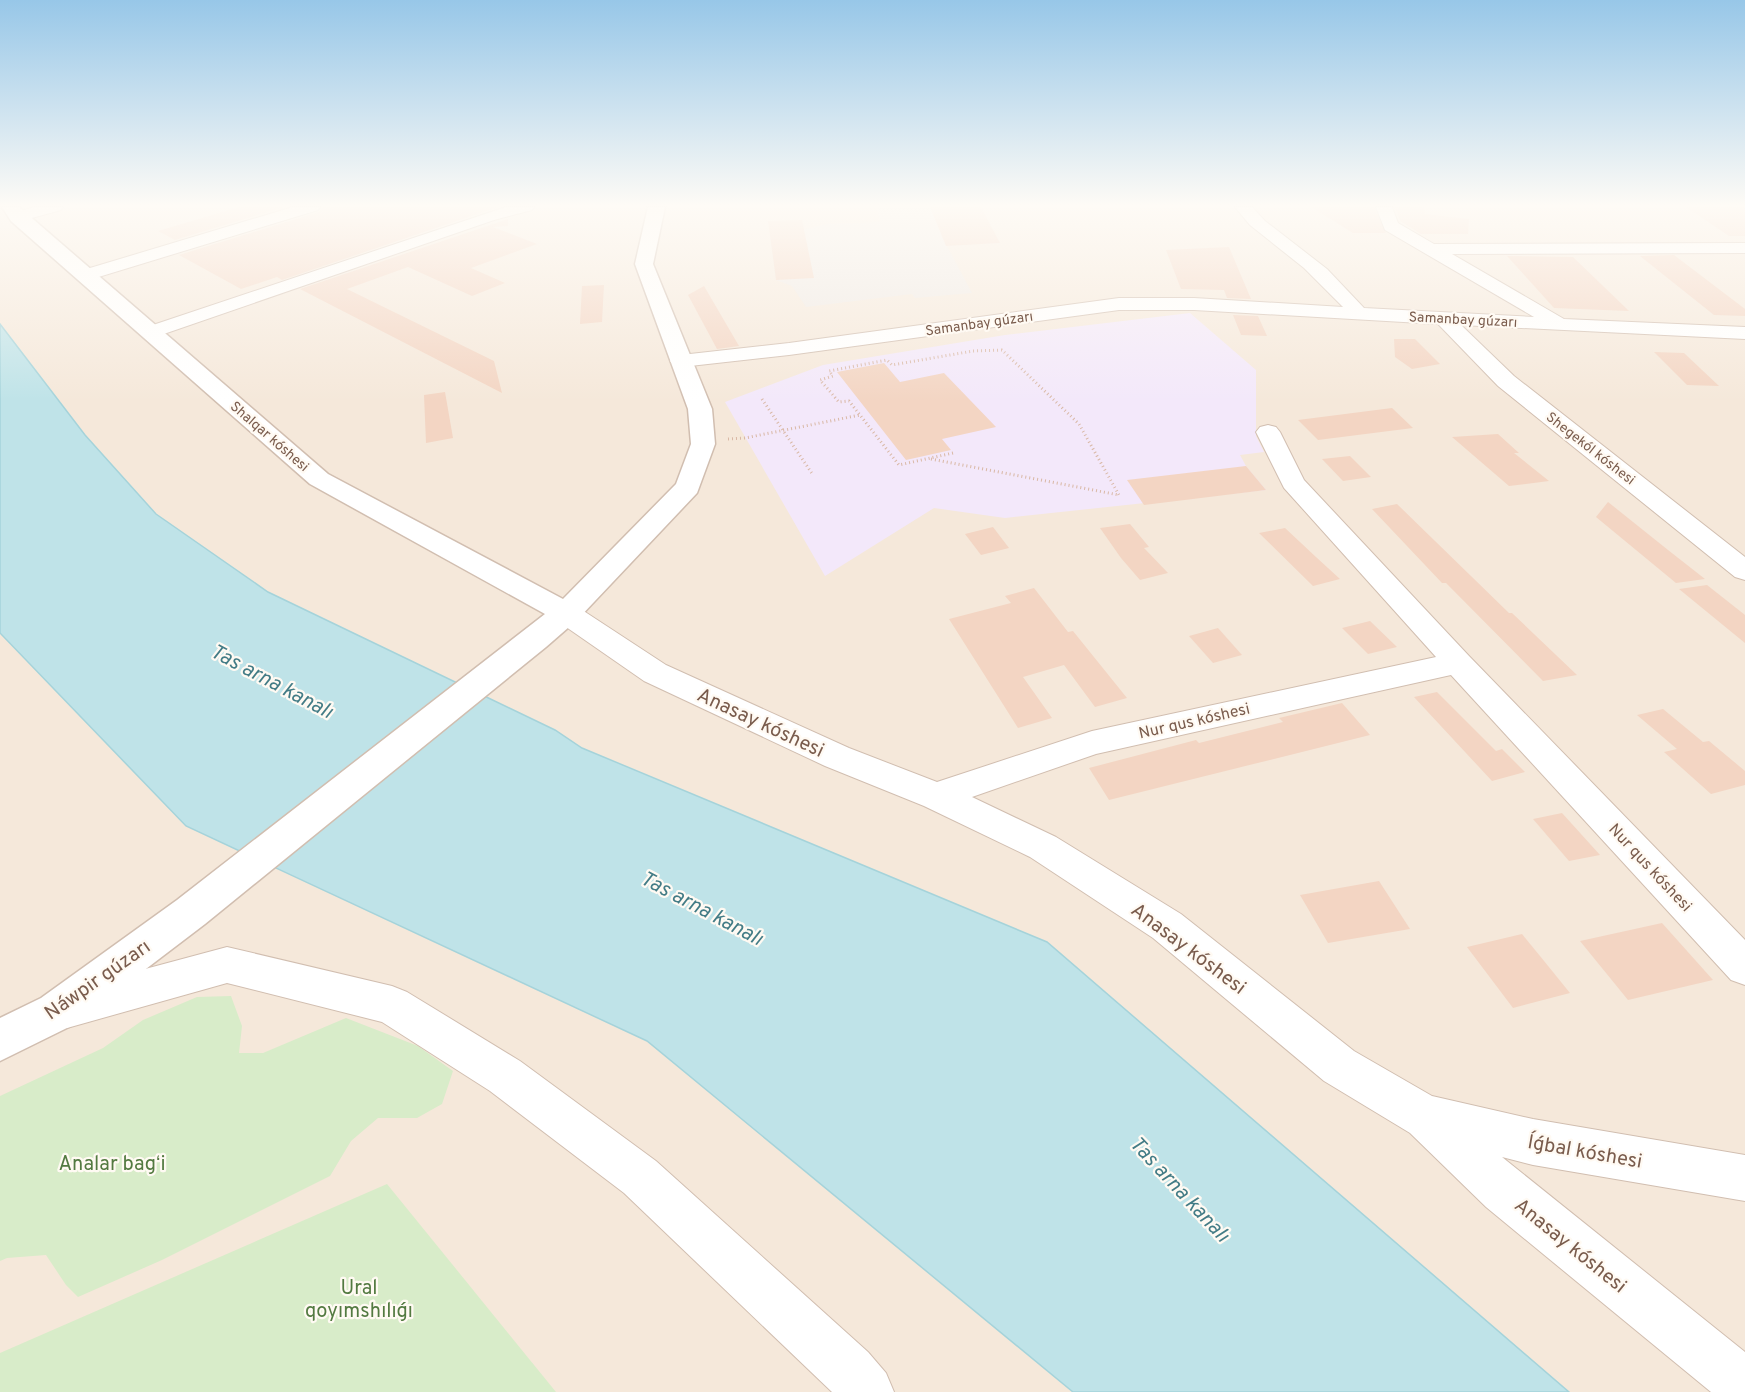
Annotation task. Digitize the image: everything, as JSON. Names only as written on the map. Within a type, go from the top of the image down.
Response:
[{"type":"street","name":"Shalqar kóshesi","points":[[83,272],[320,479],[566,614]]},
{"type":"street","points":[[86,275],[96,272]]},
{"type":"street","points":[[151,332],[327,272]]},
{"type":"street","name":"Náwpir gúzarı","points":[[0,1040],[56,1012],[191,912],[535,640],[566,614],[688,487],[703,444],[700,409],[647,272]]},
{"type":"street","points":[[1320,272],[1335,285],[1358,313]]},
{"type":"street","points":[[1470,272],[1562,325]]},
{"type":"street","name":"Samanbay gúzarı","points":[[681,361],[789,349],[1119,304],[1194,304],[1745,333]]},
{"type":"street","name":"Shegekól kóshesi","points":[[1443,318],[1506,381],[1745,571]]},
{"type":"street","name":"Nur qus kóshesi","points":[[1268,432],[1293,483],[1458,663],[1745,967]]},
{"type":"street","name":"Anasay kóshesi","points":[[566,614],[655,673],[837,757],[936,796],[1042,847],[1167,926],[1339,1066],[1426,1117],[1503,1190],[1745,1386]]},
{"type":"street","name":"Nur qus kóshesi","points":[[936,796],[1092,743],[1458,663]]},
{"type":"street","points":[[56,1012],[226,964],[392,1005],[505,1076],[640,1177],[849,1371],[867,1392]]},
{"type":"street","name":"Íǵbal kóshesi","points":[[1426,1117],[1533,1142],[1745,1178]]},
{"type":"path","points":[[928,459],[1119,495],[1079,424],[1002,350],[973,351],[892,365],[887,360],[829,371],[833,376],[820,380],[839,402],[849,401],[899,465],[953,453]]},
{"type":"path","points":[[762,399],[813,476]]},
{"type":"path","points":[[746,438],[860,415]]},
{"type":"shaded area","points":[[0,272],[1745,272],[1745,1392],[0,1392]]},
{"type":"shaded area","points":[[775,272],[961,272],[972,293],[915,298],[912,294],[806,307],[792,286],[776,280]]},
{"type":"shaded area","points":[[1190,313],[1256,370],[1256,436],[1264,452],[1240,455],[1266,490],[1005,518],[934,508],[825,576],[725,402],[823,365],[1005,335]]},
{"type":"green space","name":"Analar bagʻi","points":[[231,996],[242,1026],[239,1053],[263,1053],[346,1018],[418,1046],[453,1071],[442,1104],[417,1118],[378,1118],[351,1141],[330,1176],[162,1260],[78,1297],[66,1285],[46,1255],[7,1258],[0,1261],[0,1096],[103,1048],[143,1020],[197,997]]},
{"type":"green space","name":"Ural qoyımshılıǵı","points":[[387,1184],[556,1392],[0,1392],[0,1353]]},
{"type":"water","name":"Tas arna kanalı","points":[[0,324],[85,435],[156,514],[268,592],[555,730],[582,748],[1047,942],[1569,1392],[1073,1392],[647,1041],[186,826],[0,633]]},
{"type":"building","points":[[210,272],[306,272],[282,280],[277,277],[241,289]]},
{"type":"building","points":[[351,272],[394,272],[347,289],[494,361],[502,393],[300,289]]},
{"type":"building","points":[[419,272],[480,272],[505,283],[472,296]]},
{"type":"building","points":[[775,272],[813,272],[814,278],[776,280]]},
{"type":"building","points":[[1174,272],[1240,272],[1251,299],[1227,298],[1224,290],[1181,289]]},
{"type":"building","points":[[1521,272],[1589,272],[1629,311],[1554,308]]},
{"type":"building","points":[[1660,272],[1696,272],[1745,309],[1745,316],[1714,315]]},
{"type":"building","points":[[604,285],[602,322],[580,324],[582,286]]},
{"type":"building","points":[[704,286],[739,346],[717,349],[688,295]]},
{"type":"building","points":[[1233,315],[1258,316],[1267,336],[1241,335]]},
{"type":"building","points":[[1394,339],[1415,339],[1440,364],[1412,369],[1395,357]]},
{"type":"building","points":[[1654,352],[1684,353],[1719,386],[1687,385]]},
{"type":"building","points":[[884,363],[900,382],[944,373],[996,427],[942,439],[951,450],[906,460],[837,372]]},
{"type":"building","points":[[445,392],[453,438],[426,443],[424,395]]},
{"type":"building","points":[[1392,408],[1413,428],[1318,440],[1298,420]]},
{"type":"building","points":[[1498,434],[1519,453],[1514,453],[1549,481],[1509,486],[1452,437]]},
{"type":"building","points":[[1350,456],[1371,477],[1343,481],[1322,459]]},
{"type":"building","points":[[1246,466],[1266,490],[1144,505],[1127,480]]},
{"type":"building","points":[[1608,502],[1705,579],[1676,583],[1596,517]]},
{"type":"building","points":[[1397,504],[1509,613],[1512,613],[1577,675],[1543,681],[1446,583],[1442,583],[1372,509]]},
{"type":"building","points":[[1130,524],[1149,547],[1144,548],[1168,573],[1140,580],[1100,528]]},
{"type":"building","points":[[993,527],[1009,548],[981,555],[965,534]]},
{"type":"building","points":[[1285,528],[1340,579],[1313,586],[1259,533]]},
{"type":"building","points":[[1707,585],[1745,615],[1745,643],[1679,589]]},
{"type":"building","points":[[1034,588],[1068,632],[1073,631],[1127,698],[1095,707],[1064,665],[1023,677],[1052,718],[1018,728],[949,619],[1011,603],[1005,596]]},
{"type":"building","points":[[1370,621],[1397,647],[1368,654],[1342,628]]},
{"type":"building","points":[[1218,628],[1242,655],[1213,663],[1189,636]]},
{"type":"building","points":[[1437,692],[1496,751],[1502,749],[1525,772],[1492,781],[1414,697]]},
{"type":"building","points":[[1342,703],[1370,735],[1109,800],[1089,768],[1196,740],[1199,743],[1283,722],[1279,718]]},
{"type":"building","points":[[1663,709],[1703,742],[1709,741],[1745,771],[1745,785],[1711,794],[1664,752],[1677,749],[1637,715]]},
{"type":"building","points":[[1562,813],[1600,855],[1569,861],[1533,819]]},
{"type":"building","points":[[1379,881],[1410,929],[1328,943],[1300,895]]},
{"type":"building","points":[[1662,923],[1713,980],[1628,1000],[1580,941]]},
{"type":"building","points":[[1522,934],[1570,993],[1513,1008],[1467,947]]}]
